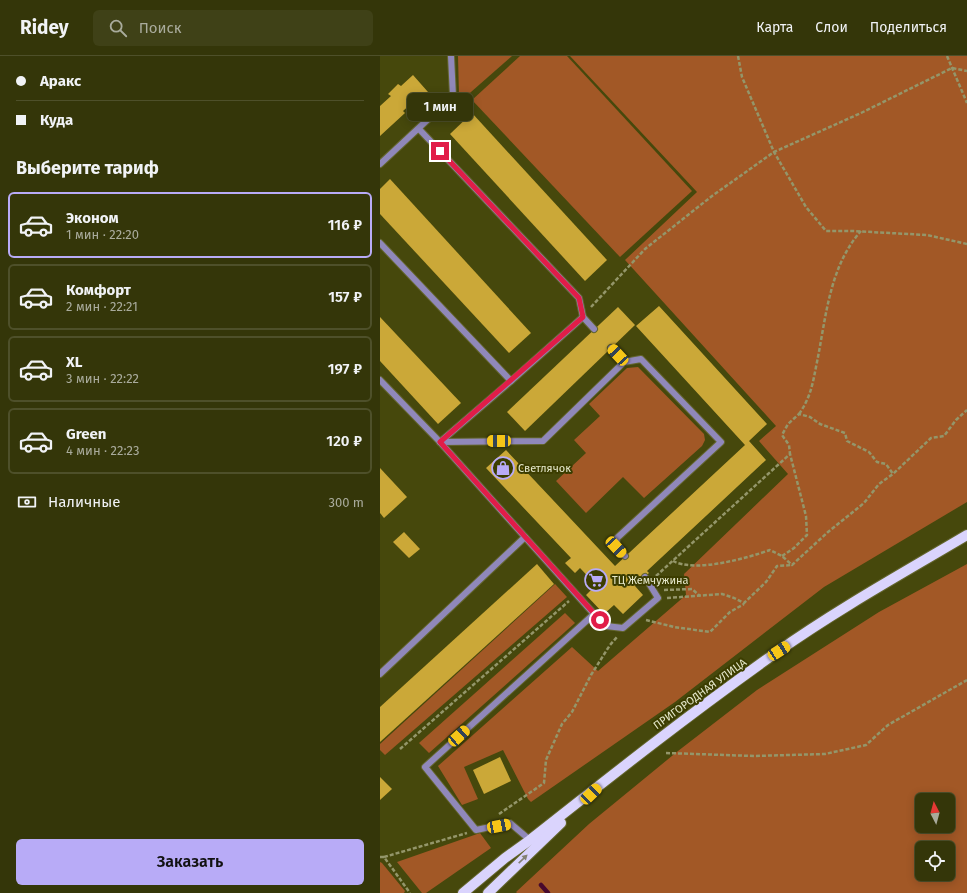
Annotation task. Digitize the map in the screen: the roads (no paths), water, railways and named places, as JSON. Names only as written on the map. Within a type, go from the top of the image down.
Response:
[{"type":"main road","name":"ПРИГОРОДНАЯ УЛИЦА","points":[[463,893],[505,858],[698,708],[779,651],[869,592],[967,535]]},
{"type":"main road","points":[[488,893],[601,784]]},
{"type":"lane","points":[[380,164],[453,96],[451,56]]},
{"type":"lane","points":[[419,129],[579,298],[583,317],[594,329]]},
{"type":"lane","points":[[380,244],[511,381]]},
{"type":"lane","points":[[440,442],[583,317]]},
{"type":"lane","points":[[611,348],[624,362]]},
{"type":"lane","points":[[440,442],[543,441],[624,362],[641,359],[721,442],[617,538],[616,547],[625,556]]},
{"type":"lane","points":[[380,380],[440,442],[606,626],[623,628],[658,598],[645,578]]},
{"type":"lane","points":[[380,674],[525,537]]},
{"type":"lane","points":[[530,840],[510,823],[476,830],[425,767],[594,614]]},
{"type":"waterway","points":[[541,885],[548,893]]},
{"type":"place","name":"Светлячок","points":[[503,468]]},
{"type":"place","name":"ТЦ Жемчужина","points":[[596,580]]}]
